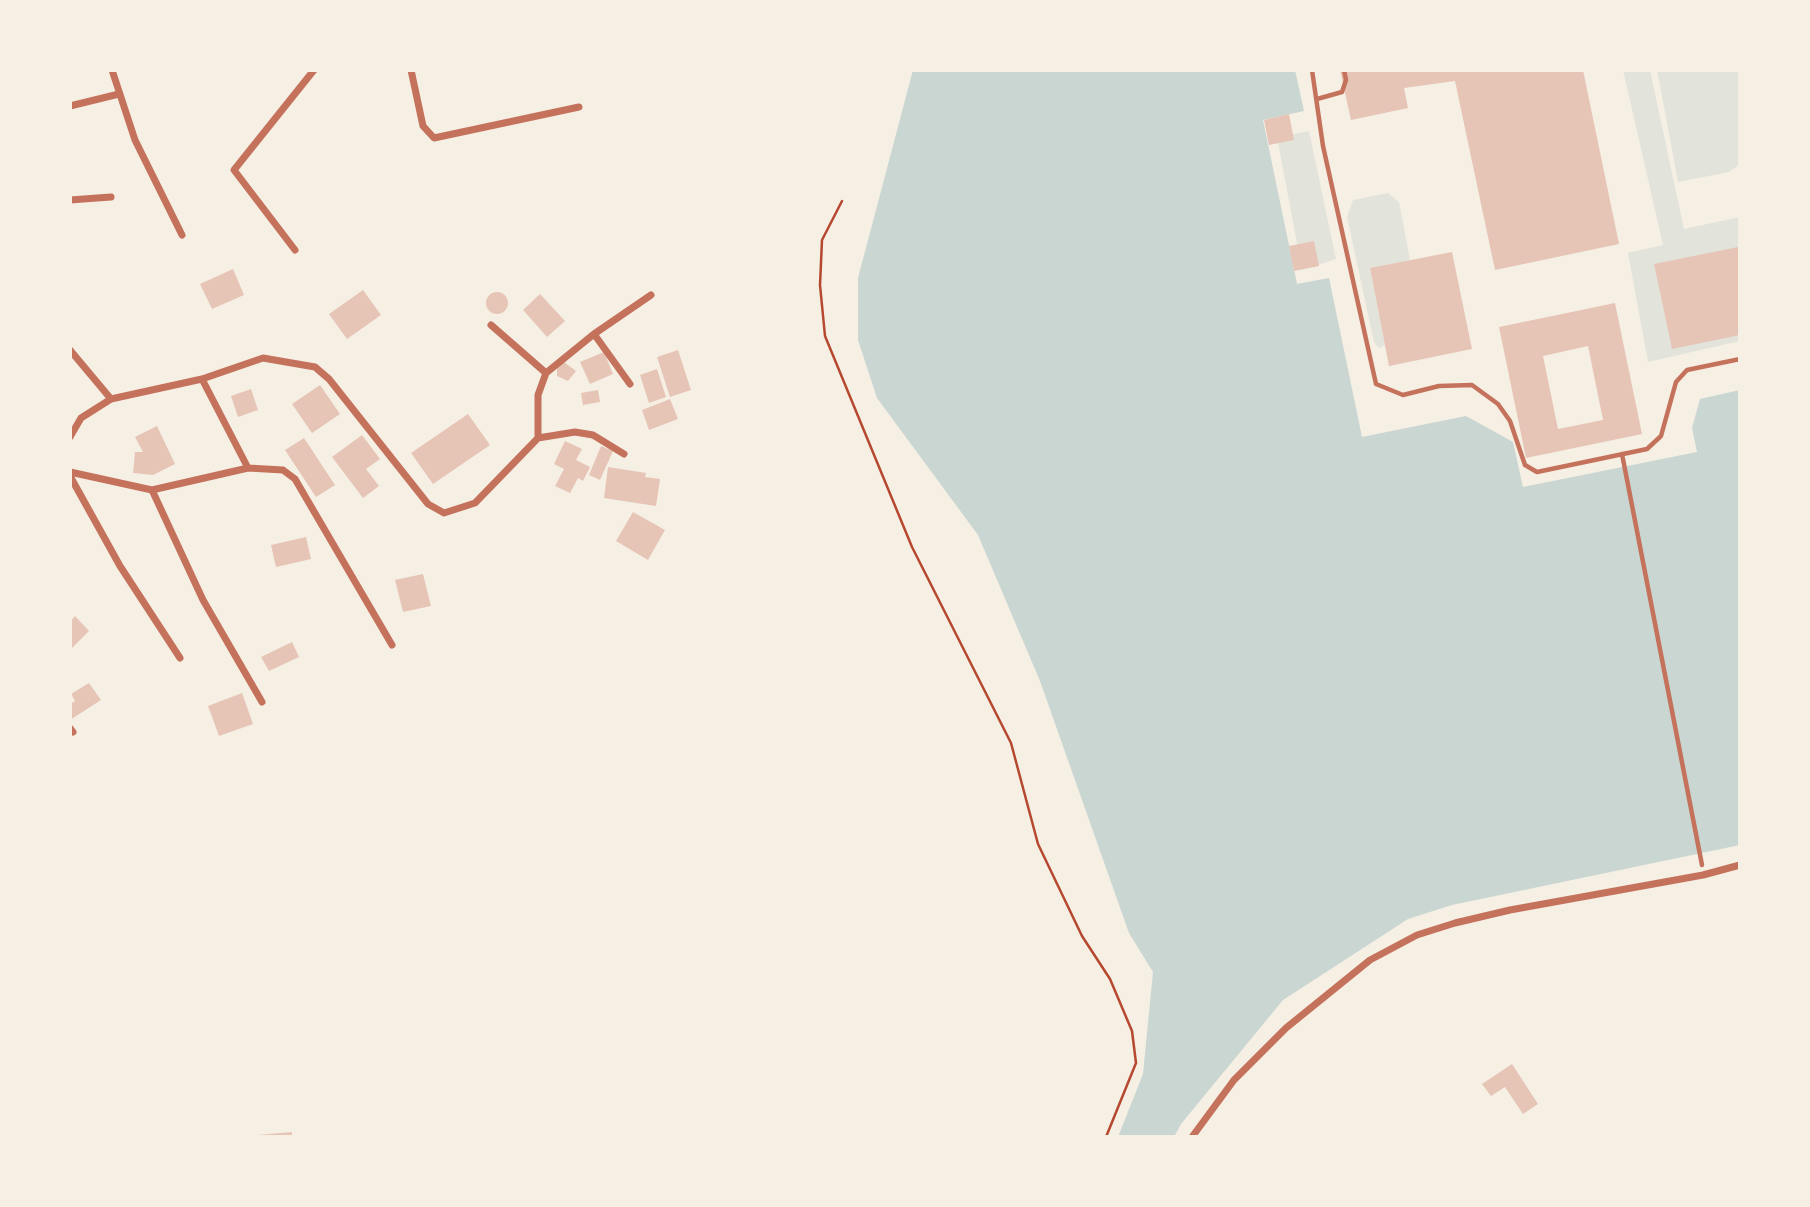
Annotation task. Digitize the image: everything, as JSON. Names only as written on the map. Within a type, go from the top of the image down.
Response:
[{"type":"street","points":[[112,70],[135,140],[182,235]]},
{"type":"street","points":[[295,250],[234,170],[314,70]]},
{"type":"street","points":[[411,70],[423,126],[434,138],[579,107]]},
{"type":"street","points":[[70,106],[119,94]]},
{"type":"street","points":[[70,200],[111,197]]},
{"type":"street","points":[[538,439],[538,395],[546,373],[594,334],[651,295]]},
{"type":"street","points":[[491,325],[546,373]]},
{"type":"street","points":[[594,334],[630,384]]},
{"type":"street","points":[[70,351],[111,399]]},
{"type":"street","points":[[70,437],[81,418],[111,399],[202,379],[263,358],[315,367],[329,379],[428,504],[443,513],[475,503],[538,439],[575,432],[593,435],[624,454]]},
{"type":"street","points":[[202,379],[248,468]]},
{"type":"street","points":[[70,474],[152,490],[248,468],[283,470],[295,479],[392,645]]},
{"type":"street","points":[[70,474],[120,566],[180,658]]},
{"type":"street","points":[[152,490],[203,600],[262,702]]},
{"type":"street","points":[[1702,865],[1703,875]]},
{"type":"street","points":[[1192,1137],[1234,1080],[1286,1028],[1370,960],[1394,947],[1443,927],[1510,909],[1703,875],[1740,865]]},
{"type":"lane","points":[[1312,70],[1323,146],[1376,384],[1403,395],[1438,386],[1472,385],[1498,404],[1510,421],[1525,465],[1537,472],[1647,449],[1661,436],[1676,382],[1687,370],[1740,359]]},
{"type":"lane","points":[[1317,99],[1342,92],[1346,80],[1344,70]]},
{"type":"lane","points":[[1622,454],[1702,865]]},
{"type":"path","points":[[842,201],[822,240],[820,285],[825,336],[912,547],[1011,743],[1038,844],[1082,936],[1110,979],[1132,1031],[1136,1063],[1106,1137]]},
{"type":"shaded area","points":[[913,70],[1295,70],[1304,111],[1263,120],[1297,284],[1329,278],[1362,437],[1466,416],[1513,442],[1523,487],[1697,452],[1692,428],[1700,399],[1740,390],[1740,845],[1452,905],[1408,919],[1283,1000],[1181,1124],[1174,1137],[1118,1137],[1143,1074],[1153,972],[1129,933],[1040,681],[978,535],[877,398],[858,340],[858,278]]},
{"type":"shaded area","points":[[1623,70],[1650,70],[1684,229],[1740,217],[1740,341],[1648,362],[1628,253],[1663,245]]},
{"type":"shaded area","points":[[1657,70],[1740,70],[1740,164],[1729,172],[1678,182]]},
{"type":"shaded area","points":[[1309,131],[1336,259],[1302,270],[1277,137]]},
{"type":"shaded area","points":[[1388,193],[1399,202],[1410,260],[1370,269],[1385,345],[1379,348],[1374,342],[1347,217],[1353,200]]},
{"type":"building","points":[[1340,70],[1583,70],[1619,244],[1495,270],[1455,81],[1404,88],[1408,108],[1351,120]]},
{"type":"building","points":[[1289,114],[1294,140],[1269,145],[1264,120]]},
{"type":"building","points":[[1314,241],[1319,266],[1294,271],[1289,246]]},
{"type":"building","points":[[1738,247],[1740,335],[1672,349],[1654,264]]},
{"type":"building","points":[[1452,252],[1472,349],[1389,366],[1370,268]]},
{"type":"building","points":[[233,269],[244,295],[212,309],[200,284]]},
{"type":"building","points":[[363,290],[381,315],[347,339],[329,314]]},
{"type":"building","points":[[497,292],[507,299],[508,303],[501,313],[497,314],[487,307],[486,303],[493,293]]},
{"type":"building","points":[[540,294],[565,321],[547,337],[523,310]]},
{"type":"building","points":[[1615,303],[1642,434],[1526,458],[1499,327]],"holes":[[[1588,346],[1603,420],[1558,429],[1543,356]]]},
{"type":"building","points":[[678,350],[691,390],[670,397],[657,357]]},
{"type":"building","points":[[604,352],[613,374],[590,384],[580,362]]},
{"type":"building","points":[[564,362],[576,371],[568,381],[557,376],[557,367]]},
{"type":"building","points":[[657,369],[666,397],[649,403],[640,375]]},
{"type":"building","points":[[320,385],[340,414],[312,433],[292,404]]},
{"type":"building","points":[[251,389],[258,410],[238,417],[231,396]]},
{"type":"building","points":[[598,390],[600,402],[583,405],[581,393]]},
{"type":"building","points":[[670,399],[678,419],[649,430],[642,410]]},
{"type":"building","points":[[468,414],[490,445],[433,484],[411,453]]},
{"type":"building","points":[[157,426],[175,464],[153,475],[133,473],[135,452],[143,452],[135,437]]},
{"type":"building","points":[[362,435],[380,459],[366,469],[379,486],[363,498],[332,457]]},
{"type":"building","points":[[304,438],[335,485],[316,497],[285,450]]},
{"type":"building","points":[[565,441],[582,449],[576,460],[590,467],[583,481],[578,478],[570,493],[555,486],[564,469],[554,464]]},
{"type":"building","points":[[601,446],[613,451],[600,480],[589,475]]},
{"type":"building","points":[[608,467],[646,473],[645,477],[660,479],[656,506],[604,498]]},
{"type":"building","points":[[633,512],[665,530],[648,560],[616,541]]},
{"type":"building","points":[[306,537],[311,559],[276,567],[271,545]]},
{"type":"building","points":[[423,574],[431,606],[403,612],[395,580]]},
{"type":"building","points":[[75,616],[89,631],[70,650],[70,622]]},
{"type":"building","points":[[292,642],[299,657],[269,671],[261,657]]},
{"type":"building","points":[[89,683],[101,700],[70,720],[70,704],[75,701],[71,694]]},
{"type":"building","points":[[242,693],[253,724],[219,736],[208,706]]},
{"type":"building","points":[[1512,1064],[1538,1104],[1523,1114],[1505,1087],[1491,1096],[1482,1084]]},
{"type":"building","points":[[292,1132],[292,1137],[257,1137],[257,1135]]}]
